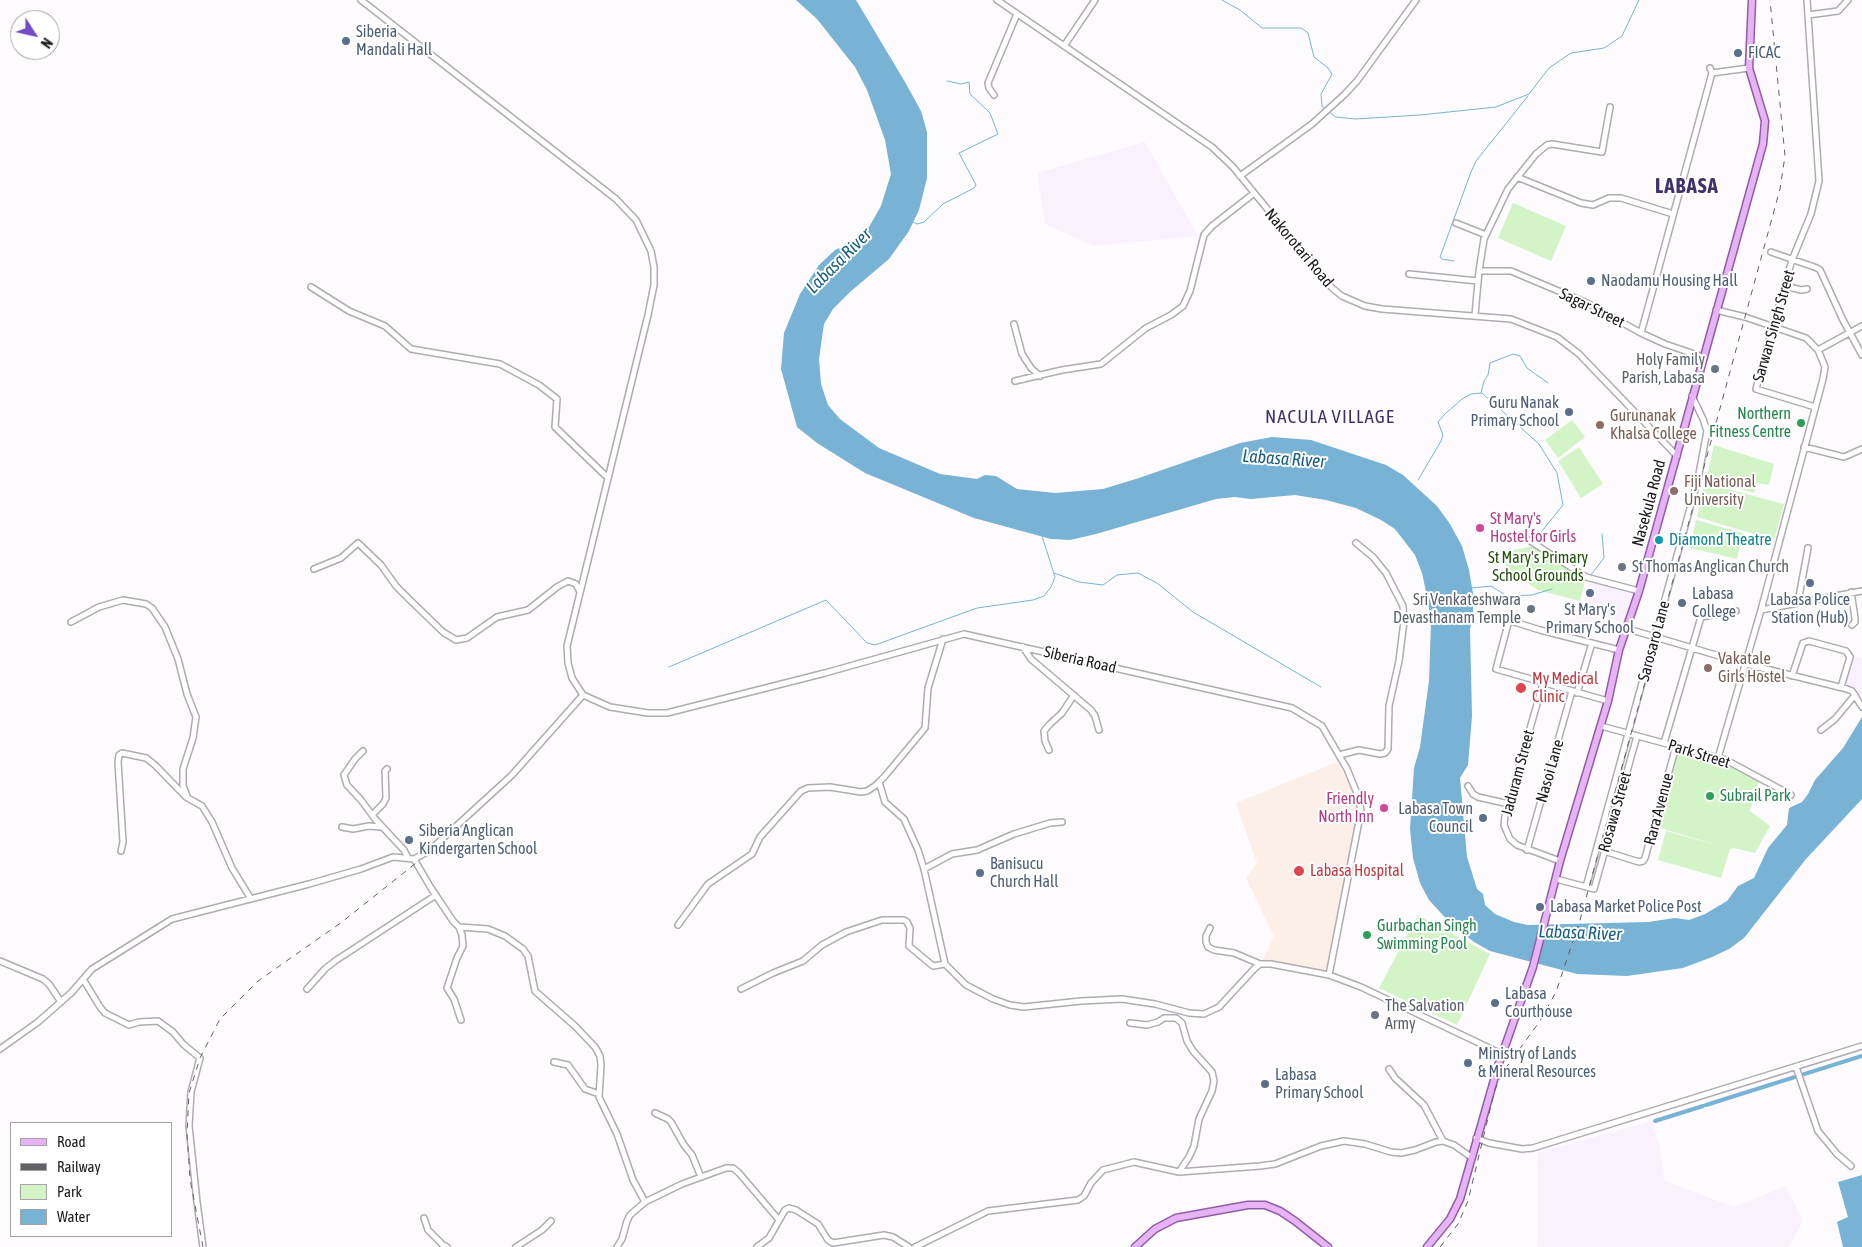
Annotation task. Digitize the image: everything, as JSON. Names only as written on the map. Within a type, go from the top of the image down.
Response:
[{"type":"main road","name":"Nasekula Road","points":[[1427,1247],[1450,1219],[1460,1199],[1476,1138],[1502,1054],[1533,967],[1560,861],[1601,726],[1619,650],[1639,591],[1677,456],[1764,135],[1765,121],[1749,68],[1752,0]]},
{"type":"main road","points":[[1135,1247],[1155,1229],[1176,1218],[1248,1205],[1264,1206],[1280,1211],[1309,1230],[1328,1247]]},
{"type":"street","points":[[0,1050],[36,1024],[61,1002],[98,964],[139,941],[172,919],[362,869],[392,856],[411,859],[429,851],[517,770],[583,695],[572,678],[566,653],[631,389],[654,285],[654,267],[650,251],[644,235],[628,210],[590,177],[503,112],[361,0]]},
{"type":"street","name":"Nakorotari Road","points":[[996,0],[1204,141],[1223,157],[1332,288],[1352,301],[1365,306],[1511,319],[1557,337],[1568,344],[1677,456]]},
{"type":"street","points":[[1064,46],[1096,0]]},
{"type":"street","points":[[1240,176],[1330,109],[1357,81],[1416,0]]},
{"type":"street","name":"Sarwan Singh Street","points":[[1807,0],[1819,181],[1811,214],[1792,260],[1756,389],[1815,407]]},
{"type":"street","points":[[1808,15],[1838,11],[1848,0]]},
{"type":"street","points":[[994,95],[988,83],[1017,14]]},
{"type":"street","points":[[1641,333],[1711,71],[1749,68]]},
{"type":"street","points":[[1475,315],[1479,271],[1486,234],[1508,190],[1536,154],[1547,145],[1552,144],[1602,152],[1610,107]]},
{"type":"street","points":[[1517,177],[1581,203],[1593,205],[1609,198],[1621,198],[1673,214]]},
{"type":"street","points":[[1015,381],[1101,364],[1140,332],[1183,306],[1190,291],[1204,235],[1212,226],[1253,194]]},
{"type":"street","points":[[1456,223],[1486,234]]},
{"type":"street","points":[[1771,252],[1820,270],[1843,320],[1862,355]]},
{"type":"street","name":"Sagar Street","points":[[1479,271],[1511,271],[1588,303],[1641,333],[1703,357]]},
{"type":"street","points":[[1409,274],[1478,281]]},
{"type":"street","points":[[1785,286],[1801,290],[1807,289]]},
{"type":"street","points":[[311,287],[348,311],[385,326],[411,349],[500,364],[539,385],[557,399],[555,427],[608,478]]},
{"type":"street","points":[[1716,310],[1801,335],[1814,344],[1825,367],[1761,610],[1718,758]]},
{"type":"street","points":[[1014,324],[1022,354],[1031,368],[1040,376]]},
{"type":"street","points":[[1818,350],[1862,326]]},
{"type":"street","name":"Sarosaro Lane","points":[[1586,887],[1698,479],[1707,431],[1692,396]]},
{"type":"street","points":[[1804,447],[1844,457],[1862,449]]},
{"type":"street","points":[[1521,535],[1586,577],[1639,591]]},
{"type":"street","points":[[314,569],[341,558],[358,543],[381,565],[403,593],[444,632],[456,640],[467,638],[496,616],[528,610],[557,587],[568,581],[576,584],[580,592]]},
{"type":"street","points":[[1339,755],[1353,750],[1380,754],[1385,753],[1388,749],[1389,706],[1399,661],[1404,621],[1403,606],[1386,573],[1374,556],[1356,544]]},
{"type":"street","points":[[1798,602],[1808,548]]},
{"type":"street","points":[[1761,610],[1862,590]]},
{"type":"street","points":[[1851,592],[1855,618],[1852,625]]},
{"type":"street","points":[[71,622],[99,607],[123,600],[146,604],[152,608],[165,627],[178,659],[196,717],[194,738],[183,769],[183,786],[188,799]]},
{"type":"street","points":[[1664,743],[1701,617],[1736,612]]},
{"type":"street","points":[[1608,701],[1496,669],[1508,624],[1511,621],[1619,650]]},
{"type":"street","points":[[1626,628],[1746,664],[1852,691],[1862,707]]},
{"type":"street","name":"Siberia Road","points":[[583,695],[610,707],[648,713],[667,713],[825,673],[964,634],[1292,708],[1322,726],[1339,755],[1359,798],[1361,811],[1329,975]]},
{"type":"street","points":[[678,925],[708,884],[752,854],[760,837],[801,791],[808,788],[830,787],[861,792],[867,791],[879,782],[925,728],[928,688],[943,639]]},
{"type":"street","points":[[1792,676],[1803,644],[1809,641],[1848,654],[1850,657],[1840,687]]},
{"type":"street","name":"Nasoi Lane","points":[[1527,850],[1574,692],[1592,643]]},
{"type":"street","points":[[1023,647],[1031,659],[1096,716],[1099,730]]},
{"type":"street","name":"Jaduram Street","points":[[1543,683],[1504,824],[1510,839],[1517,846],[1560,861]]},
{"type":"street","points":[[1049,750],[1045,741],[1044,731],[1062,714],[1074,695]]},
{"type":"street","points":[[1821,730],[1835,719],[1854,695]]},
{"type":"street","name":"Park Street","points":[[1601,726],[1734,763],[1792,795]]},
{"type":"street","name":"Rosawa Street","points":[[1586,887],[1594,889],[1637,736]]},
{"type":"street","name":"Rara Avenue","points":[[1604,851],[1643,861],[1676,746]]},
{"type":"street","points":[[364,751],[346,770],[344,778],[349,789],[361,800],[381,827],[404,850],[459,927],[463,946],[447,988],[461,1020]]},
{"type":"street","points":[[121,850],[123,842],[118,762],[119,755],[122,753],[146,758],[188,799],[202,806],[207,812],[232,868],[251,899]]},
{"type":"street","points":[[372,814],[384,804],[386,798],[386,768]]},
{"type":"street","points":[[879,782],[885,802],[904,819],[909,828],[924,869],[945,964],[966,985],[993,999],[1010,1005],[1024,1007],[1122,999],[1155,1004],[1189,1013],[1204,1014],[1219,1007],[1246,976],[1260,964]]},
{"type":"street","points":[[1468,786],[1473,794],[1478,797],[1508,804]]},
{"type":"street","points":[[924,869],[952,854],[977,850],[1014,834],[1050,823],[1062,822]]},
{"type":"street","points":[[342,827],[353,830],[370,826],[381,827]]},
{"type":"street","points":[[1556,879],[1586,887]]},
{"type":"street","points":[[306,989],[330,965],[436,895]]},
{"type":"street","points":[[741,989],[803,961],[822,945],[846,932],[882,920],[904,920],[907,922],[910,928],[909,946],[933,966],[945,964]]},
{"type":"street","points":[[459,927],[488,929],[505,936],[523,949],[528,956],[535,991],[575,1026],[595,1047],[600,1056],[599,1094],[601,1104],[617,1134],[632,1180],[645,1202]]},
{"type":"street","points":[[1210,928],[1206,936],[1206,942],[1208,947],[1214,950],[1234,952],[1260,964],[1271,964],[1329,975],[1361,987],[1502,1054]]},
{"type":"street","points":[[0,961],[43,979],[49,984],[61,1002]]},
{"type":"street","points":[[83,979],[105,1013],[129,1025],[139,1022],[158,1021],[173,1032],[183,1044],[200,1058],[191,1092],[189,1126],[203,1247]]},
{"type":"street","points":[[1130,1023],[1147,1025],[1164,1018],[1176,1018],[1182,1023],[1187,1041],[1193,1051],[1212,1072],[1214,1081],[1212,1091],[1199,1119],[1194,1146],[1179,1172]]},
{"type":"street","points":[[1476,1138],[1489,1143],[1533,1148],[1796,1069],[1862,1046]]},
{"type":"street","points":[[554,1062],[568,1065],[585,1089],[599,1094]]},
{"type":"street","points":[[1389,1068],[1395,1078],[1424,1106],[1443,1141]]},
{"type":"street","points":[[1796,1069],[1818,1131],[1837,1154],[1851,1166]]},
{"type":"street","points":[[655,1113],[671,1122],[684,1145],[692,1154],[701,1177]]},
{"type":"street","points":[[915,1247],[988,1211],[1078,1200],[1084,1196],[1097,1175],[1110,1168],[1139,1162],[1160,1169],[1179,1172],[1245,1168],[1275,1164],[1335,1142],[1353,1142],[1380,1150],[1401,1153],[1443,1141],[1454,1145],[1471,1157]]},
{"type":"street","points":[[617,1247],[622,1240],[630,1215],[645,1202],[682,1184],[726,1168],[733,1168],[739,1173],[779,1220]]},
{"type":"street","points":[[757,1247],[769,1238],[785,1210],[792,1208],[818,1224],[828,1240],[833,1243],[853,1238],[884,1235],[893,1237],[909,1247]]},
{"type":"street","points":[[424,1218],[428,1230],[447,1247]]},
{"type":"street","points":[[516,1247],[551,1222]]},
{"type":"shaded area","points":[[1145,142],[1198,236],[1093,246],[1045,224],[1037,173]]},
{"type":"shaded area","points":[[1590,579],[1635,591],[1626,623],[1581,611]]},
{"type":"shaded area","points":[[1577,613],[1593,617],[1588,637],[1569,632],[1567,618],[1575,620]]},
{"type":"shaded area","points":[[1852,655],[1862,658],[1862,699],[1856,690],[1839,690],[1842,671]]},
{"type":"shaded area","name":"Labasa Hospital","points":[[1337,762],[1355,794],[1358,810],[1328,965],[1323,971],[1263,960],[1274,936],[1246,878],[1257,863],[1236,803]]},
{"type":"shaded area","points":[[1652,1121],[1659,1143],[1665,1181],[1734,1207],[1786,1186],[1803,1221],[1789,1247],[1538,1247],[1537,1153]]},
{"type":"green space","points":[[1513,203],[1566,226],[1551,261],[1498,238]]},
{"type":"green space","points":[[1572,420],[1585,437],[1558,458],[1545,440]]},
{"type":"green space","points":[[1714,445],[1774,464],[1769,485],[1757,483],[1754,493],[1706,480]]},
{"type":"green space","points":[[1579,447],[1603,484],[1581,498],[1558,461]]},
{"type":"green space","points":[[1705,483],[1784,504],[1774,540],[1697,517]]},
{"type":"green space","points":[[1696,520],[1743,533],[1737,559],[1690,548]]},
{"type":"green space","name":"St Mary's Primary School Grounds","points":[[1538,545],[1586,577],[1580,601],[1538,590],[1506,568],[1506,560],[1514,550]]},
{"type":"green space","name":"Subrail Park","points":[[1678,751],[1725,764],[1759,781],[1750,811],[1770,826],[1755,853],[1730,849],[1721,878],[1658,860],[1666,831],[1723,847],[1657,827]]},
{"type":"green space","points":[[1418,915],[1490,954],[1457,1025],[1379,988]]},
{"type":"water","name":"Labasa River","points":[[796,0],[856,0],[921,111],[927,132],[927,178],[919,210],[909,231],[889,259],[833,309],[824,324],[819,359],[821,384],[828,405],[840,419],[879,448],[940,474],[977,479],[985,475],[996,476],[1017,489],[1055,493],[1103,489],[1240,443],[1272,437],[1311,440],[1386,465],[1403,475],[1437,506],[1450,524],[1462,546],[1469,570],[1473,593],[1473,616],[1470,629],[1472,716],[1468,765],[1460,778],[1467,857],[1477,889],[1483,894],[1485,905],[1495,914],[1514,922],[1528,925],[1648,922],[1675,918],[1689,920],[1705,914],[1727,901],[1738,886],[1754,878],[1768,848],[1787,825],[1789,808],[1802,802],[1815,780],[1843,748],[1862,717],[1862,799],[1806,859],[1744,938],[1729,949],[1683,968],[1627,976],[1577,974],[1490,951],[1474,942],[1451,924],[1429,900],[1420,883],[1413,858],[1410,829],[1414,768],[1420,747],[1429,681],[1431,624],[1422,573],[1415,555],[1395,529],[1381,520],[1356,508],[1326,500],[1295,495],[1251,499],[1235,497],[1216,499],[1070,540],[1051,539],[974,518],[865,473],[817,443],[797,427],[781,369],[784,333],[800,294],[819,265],[835,250],[854,241],[869,227],[881,206],[891,174],[885,140],[867,90],[855,67],[817,19]]},
{"type":"water","points":[[1862,1175],[1862,1247],[1843,1247],[1837,1222],[1848,1217],[1838,1182]]},
{"type":"waterway","points":[[1222,0],[1240,10],[1262,28],[1301,28],[1308,33],[1314,57],[1328,68],[1332,74],[1321,94],[1322,106],[1326,109]]},
{"type":"waterway","points":[[1329,112],[1336,117],[1355,119],[1420,115],[1496,107],[1529,94],[1549,68],[1571,53],[1604,48],[1622,36],[1639,0]]},
{"type":"waterway","points":[[913,222],[917,224],[924,222],[943,204],[974,188],[976,185],[959,153],[998,134],[990,113],[970,94],[969,82],[961,84],[947,81]]},
{"type":"waterway","points":[[1454,261],[1440,257],[1471,172],[1476,161],[1528,96]]},
{"type":"waterway","points":[[1481,393],[1484,381],[1488,375],[1490,363],[1513,354],[1520,356],[1527,368],[1548,383]]},
{"type":"waterway","points":[[1418,480],[1441,441],[1443,435],[1438,422],[1462,399],[1471,394],[1482,393],[1539,444],[1557,473],[1563,505],[1534,541],[1561,558]]},
{"type":"waterway","points":[[1590,576],[1604,558],[1602,534]]},
{"type":"waterway","points":[[669,667],[826,600],[867,643],[875,645],[977,608],[1033,600],[1044,596],[1051,587],[1055,577],[1042,536]]},
{"type":"waterway","points":[[1054,573],[1079,582],[1103,585],[1117,575],[1138,573],[1157,583],[1193,612],[1321,687]]},
{"type":"waterway","points":[[1472,588],[1491,586],[1507,596],[1532,595],[1552,589]]},
{"type":"waterway","points":[[1706,1105],[1862,1056]]},
{"type":"waterway","points":[[1655,1121],[1703,1106]]},
{"type":"railway","points":[[1440,1247],[1458,1224],[1468,1201],[1495,1089],[1505,1069],[1540,1021],[1556,992],[1580,920],[1780,189],[1785,156],[1770,0]]},
{"type":"railway","points":[[203,1247],[190,1179],[187,1133],[189,1093],[200,1058],[220,1019],[258,981],[342,922],[416,863]]},
{"type":"place","name":"Siberia Mandali Hall","points":[[346,41]]},
{"type":"place","name":"FICAC","points":[[1738,53]]},
{"type":"place","name":"Naodamu Housing Hall","points":[[1591,281]]},
{"type":"place","name":"Holy Family Parish, Labasa","points":[[1715,369]]},
{"type":"place","name":"Guru Nanak Primary School","points":[[1569,412]]},
{"type":"place","name":"Northern Fitness Centre","points":[[1801,423]]},
{"type":"place","name":"Gurunanak Khalsa College","points":[[1600,425]]},
{"type":"place","name":"Fiji National University","points":[[1674,491]]},
{"type":"place","name":"St Mary's Hostel for Girls","points":[[1480,528]]},
{"type":"place","name":"Diamond Theatre","points":[[1659,540]]},
{"type":"place","name":"St Thomas Anglican Church","points":[[1622,567]]},
{"type":"place","name":"Labasa Police Station (Hub)","points":[[1810,583]]},
{"type":"place","name":"St Mary's Primary School","points":[[1590,593]]},
{"type":"place","name":"Labasa College","points":[[1682,603]]},
{"type":"place","name":"Sri Venkateshwara Devasthanam Temple","points":[[1531,609]]},
{"type":"place","name":"Vakatale Girls Hostel","points":[[1708,668]]},
{"type":"place","name":"My Medical Clinic","points":[[1521,688]]},
{"type":"place","name":"Subrail Park","points":[[1710,796]]},
{"type":"place","name":"Friendly North Inn","points":[[1384,808]]},
{"type":"place","name":"Labasa Town Council","points":[[1483,818]]},
{"type":"place","name":"Siberia Anglican Kindergarten School","points":[[409,840]]},
{"type":"place","name":"Labasa Hospital","points":[[1299,871]]},
{"type":"place","name":"Banisucu Church Hall","points":[[980,873]]},
{"type":"place","name":"Labasa Market Police Post","points":[[1540,907]]},
{"type":"place","name":"Gurbachan Singh Swimming Pool","points":[[1367,935]]},
{"type":"place","name":"Labasa Courthouse","points":[[1495,1003]]},
{"type":"place","name":"The Salvation Army","points":[[1375,1015]]},
{"type":"place","name":"Ministry of Lands & Mineral Resources","points":[[1468,1063]]},
{"type":"place","name":"Labasa Primary School","points":[[1265,1084]]},
{"type":"district","name":"LABASA","points":[[1687,186]]},
{"type":"district","name":"NACULA VILLAGE","points":[[1330,417]]}]
